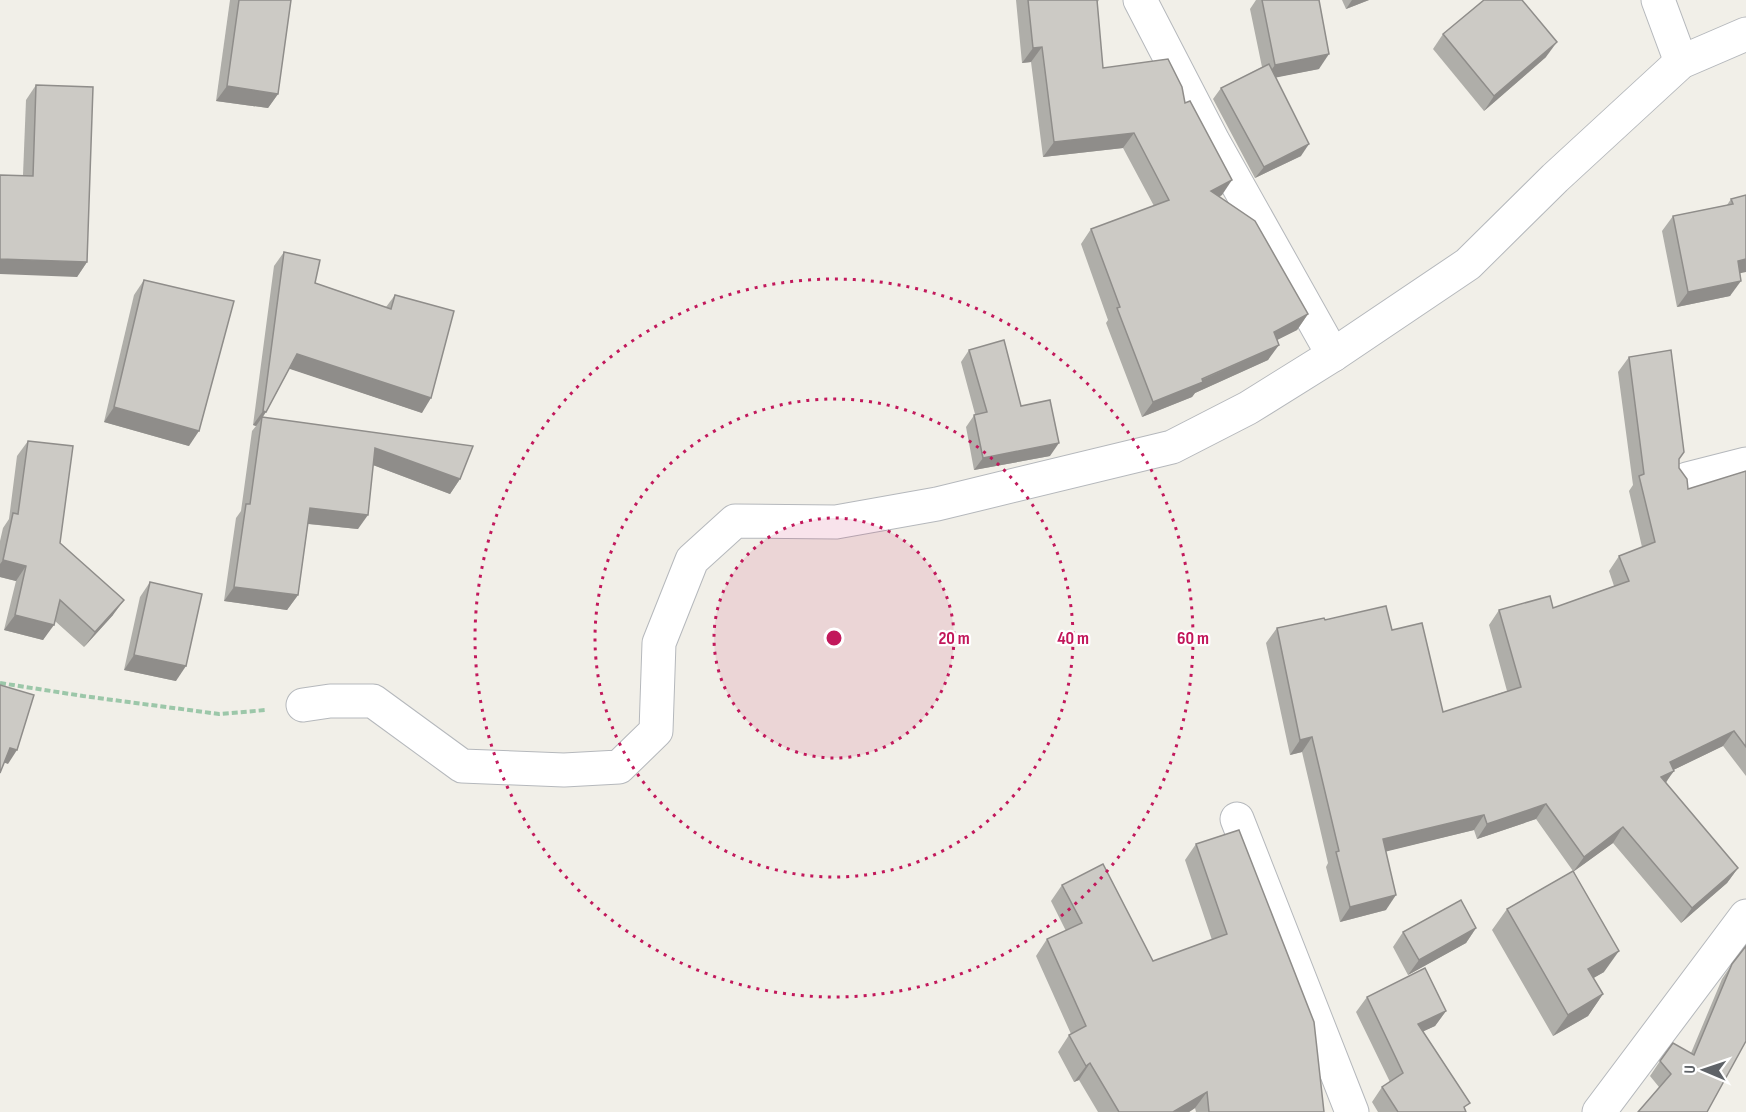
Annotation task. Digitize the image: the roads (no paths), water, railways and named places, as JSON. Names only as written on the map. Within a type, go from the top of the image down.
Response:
[{"type":"street","points":[[1140,0],[1213,141],[1333,355]]},
{"type":"street","points":[[1658,0],[1681,62]]},
{"type":"street","points":[[303,705],[330,701],[373,701],[462,766],[564,770],[620,767],[656,731],[659,643],[692,560],[735,521],[836,522],[937,504],[1172,447],[1248,408],[1333,355],[1468,264],[1556,178],[1681,62],[1746,34]]},
{"type":"street","points":[[1687,479],[1746,464]]},
{"type":"street","points":[[1236,819],[1352,1112]]},
{"type":"street","points":[[1599,1112],[1746,916]]}]
